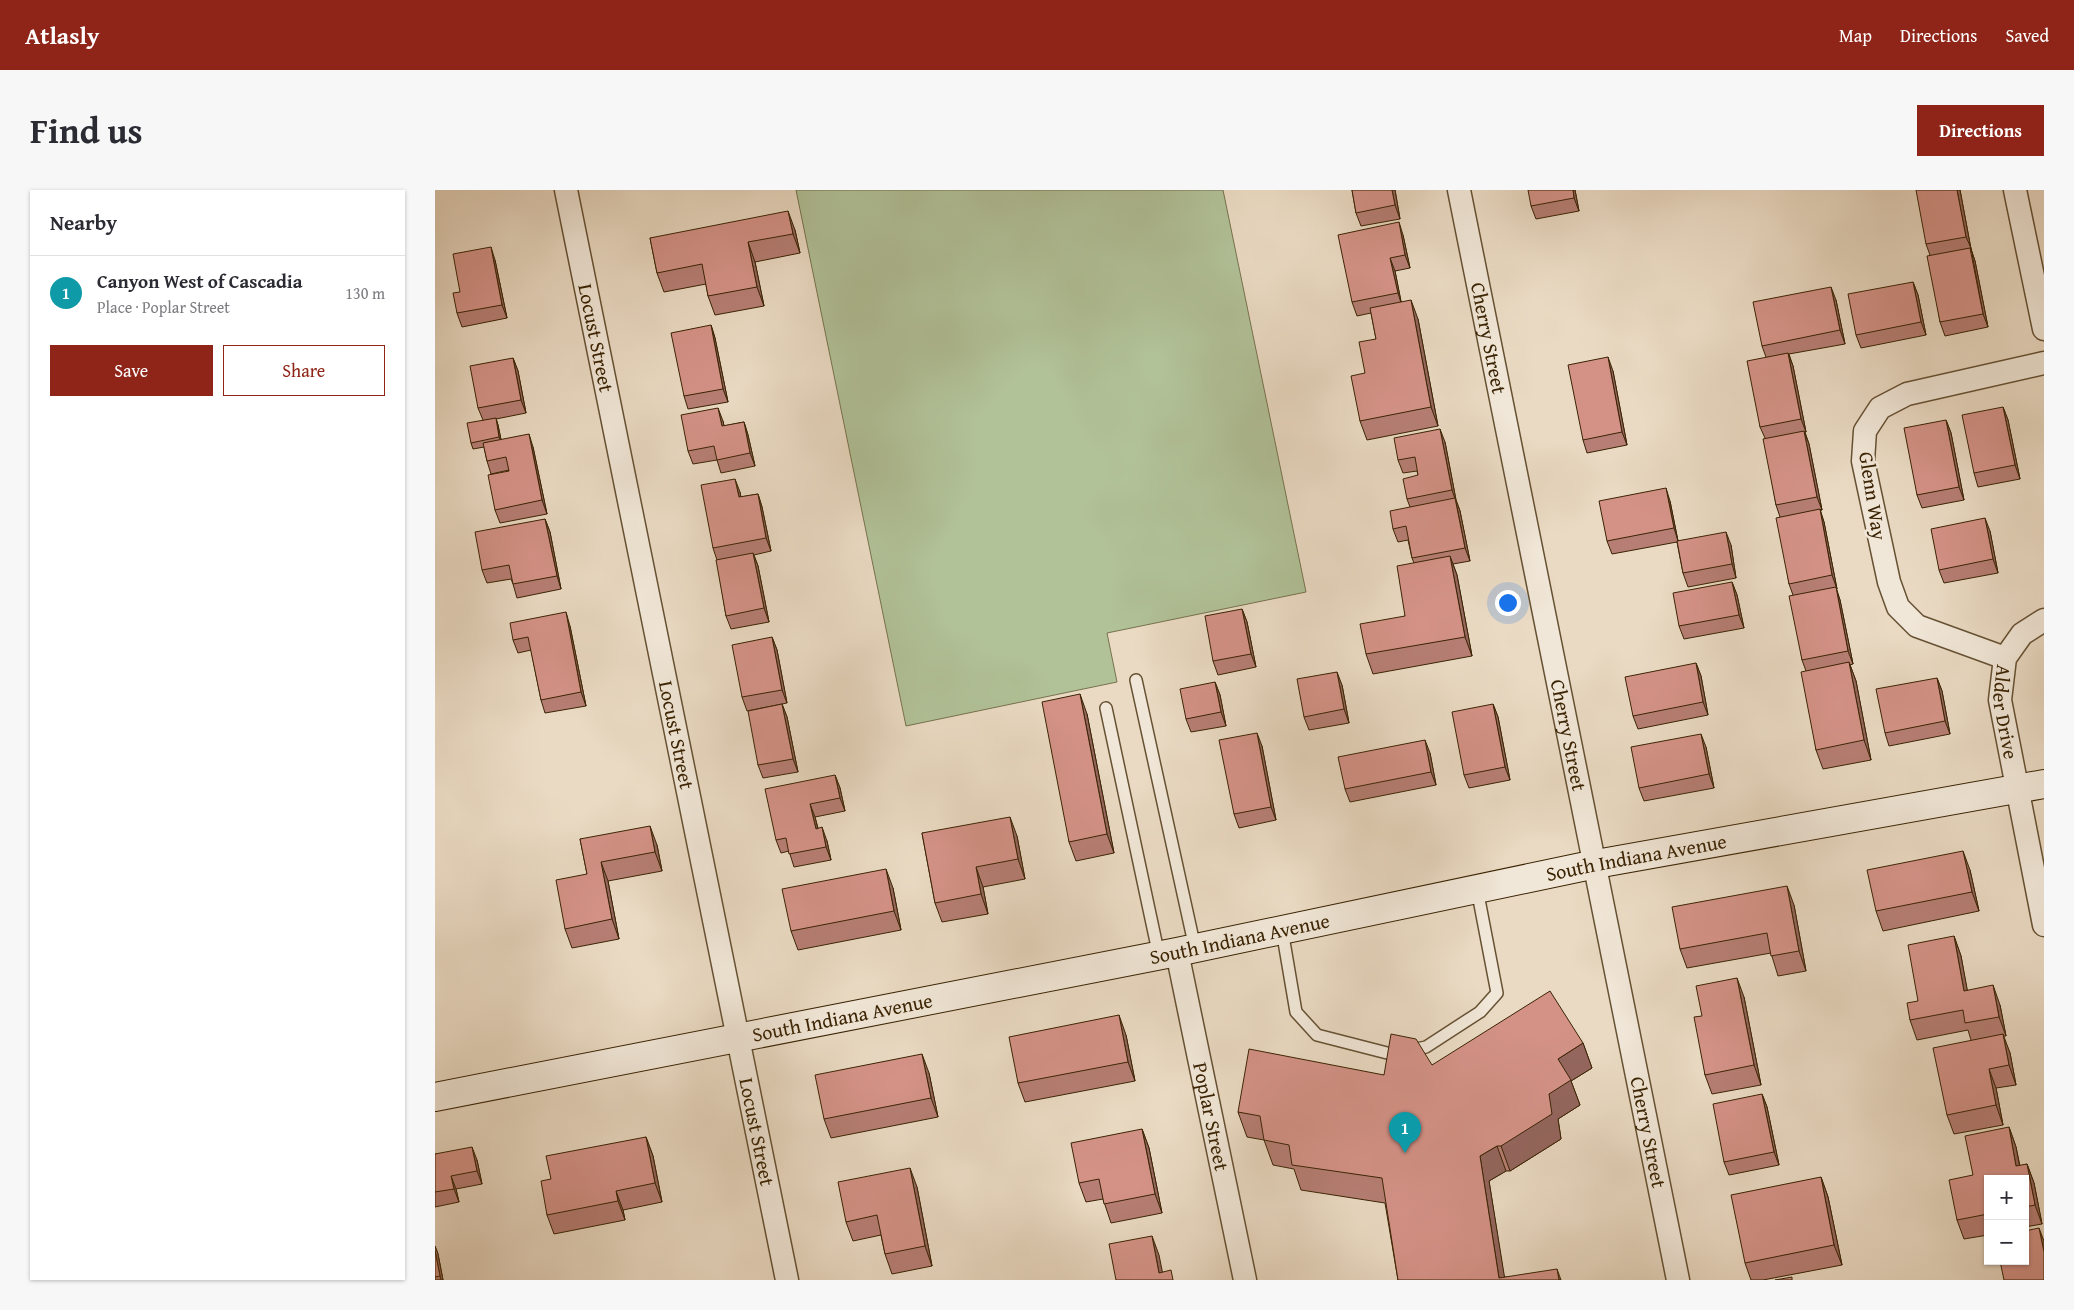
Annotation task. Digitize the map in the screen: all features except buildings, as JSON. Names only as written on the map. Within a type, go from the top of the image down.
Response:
[{"type":"main road","name":"South Indiana Avenue","points":[[435,1097],[1177,952],[1596,864],[2044,784]]},
{"type":"street","name":"Locust Street","points":[[566,190],[787,1280]]},
{"type":"street","name":"Cherry Street","points":[[1459,190],[1679,1280]]},
{"type":"street","points":[[2015,190],[2044,328]]},
{"type":"street","name":"Glenn Way","points":[[2005,658],[1917,626],[1898,607],[1889,582],[1863,461],[1865,431],[1880,408],[1907,394],[2044,363]]},
{"type":"street","name":"Alder Drive","points":[[2044,620],[2022,634],[2005,658],[2000,700],[2044,925]]},
{"type":"street","name":"Poplar Street","points":[[1177,952],[1245,1280]]},
{"type":"lane","points":[[1136,680],[1177,952]]},
{"type":"lane","points":[[1106,708],[1177,952]]},
{"type":"lane","points":[[1282,930],[1295,1012],[1317,1035],[1391,1054],[1425,1047],[1480,1012],[1497,993],[1477,889]]},
{"type":"green space","points":[[796,190],[1223,190],[1306,592],[1107,633],[1117,682],[906,726]]},
{"type":"place","name":"Canyon West of Cascadia","points":[[1405,1153]]}]
